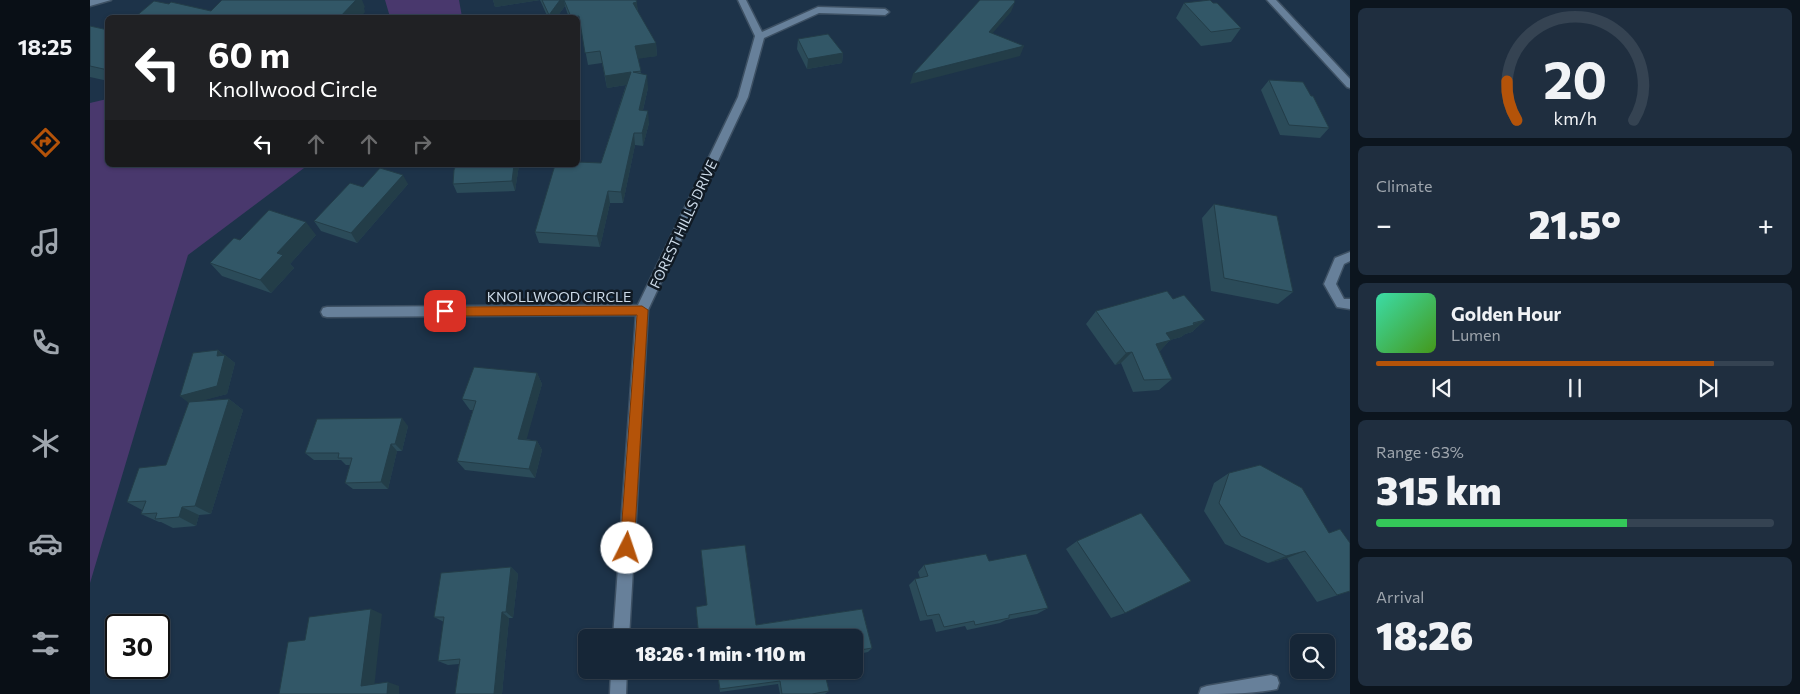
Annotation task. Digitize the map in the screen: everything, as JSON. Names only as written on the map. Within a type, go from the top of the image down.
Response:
[{"type":"street","points":[[90,3],[107,0]]},
{"type":"street","points":[[742,0],[760,36],[818,10],[885,12]]},
{"type":"street","points":[[1271,0],[1350,85]]},
{"type":"street","name":"FOREST HILLS DRIVE","points":[[622,629],[642,310],[743,97],[760,36]]},
{"type":"street","points":[[1350,256],[1339,261],[1330,284],[1341,304],[1350,304]]},
{"type":"street","name":"KNOLLWOOD CIRCLE","points":[[326,312],[642,310]]},
{"type":"street","points":[[618,694],[619,679]]},
{"type":"street","points":[[1207,694],[1270,683]]},
{"type":"shaded area","points":[[385,0],[459,0],[462,15],[389,15]]},
{"type":"shaded area","points":[[105,99],[105,167],[305,167],[188,255],[90,583],[90,103]]},
{"type":"building","points":[[222,0],[356,0],[342,15],[138,15],[154,1],[169,4],[171,2],[211,11]]},
{"type":"building","points":[[542,0],[560,0],[549,15]]},
{"type":"building","points":[[564,0],[636,0],[637,2],[633,3],[656,43],[635,46],[641,71],[633,72],[647,75],[639,110],[648,111],[642,133],[634,133],[621,192],[608,191],[597,236],[535,232],[554,167],[580,167],[580,162],[601,163],[631,72],[605,76],[600,51],[585,53],[580,15],[570,15]]},
{"type":"building","points":[[980,0],[1014,0],[1015,2],[989,32],[1024,46],[913,74]]},
{"type":"building","points":[[1210,0],[1213,3],[1217,3],[1241,28],[1211,32],[1184,3]]},
{"type":"building","points":[[90,26],[105,29],[105,69],[90,66]]},
{"type":"building","points":[[828,34],[843,53],[808,59],[798,39]]},
{"type":"building","points":[[1269,80],[1303,82],[1311,96],[1313,96],[1329,128],[1289,125]]},
{"type":"building","points":[[455,167],[514,167],[512,181],[453,184]]},
{"type":"building","points":[[380,168],[403,175],[351,233],[314,221],[350,183],[363,187]]},
{"type":"building","points":[[1214,204],[1277,216],[1293,292],[1224,278]]},
{"type":"building","points":[[269,210],[306,222],[277,253],[283,255],[260,280],[210,263],[234,238],[240,240]]},
{"type":"building","points":[[1167,291],[1173,299],[1184,295],[1205,320],[1166,333],[1171,340],[1156,344],[1172,379],[1144,380],[1132,352],[1126,353],[1096,311]]},
{"type":"building","points":[[218,350],[217,356],[225,355],[217,386],[180,396],[193,353]]},
{"type":"building","points":[[474,367],[537,373],[518,439],[537,441],[529,469],[457,461],[476,401],[462,399]]},
{"type":"building","points":[[229,399],[195,506],[182,507],[179,517],[155,519],[157,513],[141,514],[146,501],[127,502],[139,468],[166,465],[189,402]]},
{"type":"building","points":[[402,418],[395,444],[391,444],[381,482],[345,483],[352,458],[338,458],[339,453],[305,453],[317,419]]},
{"type":"building","points":[[1260,465],[1302,488],[1329,533],[1340,529],[1350,543],[1350,591],[1337,595],[1305,551],[1286,556],[1241,536],[1219,503],[1229,473]]},
{"type":"building","points":[[1141,513],[1191,581],[1125,613],[1077,541]]},
{"type":"building","points":[[745,545],[756,625],[862,609],[872,648],[863,650],[863,629],[698,629],[696,607],[707,605],[701,550]]},
{"type":"building","points":[[986,554],[989,561],[1026,554],[1048,608],[1009,615],[1009,618],[975,625],[974,621],[944,627],[939,614],[927,616],[915,579],[928,576],[924,565]]},
{"type":"building","points":[[511,567],[506,612],[502,612],[494,694],[455,694],[460,659],[438,661],[444,617],[434,617],[441,573]]},
{"type":"building","points":[[371,609],[361,686],[388,682],[387,694],[279,694],[288,642],[305,640],[309,617]]},
{"type":"building","points":[[718,679],[826,679],[829,691],[812,694],[782,694],[780,681],[720,689]]},
{"type":"route","points":[[445,311],[642,310],[627,548]]}]
